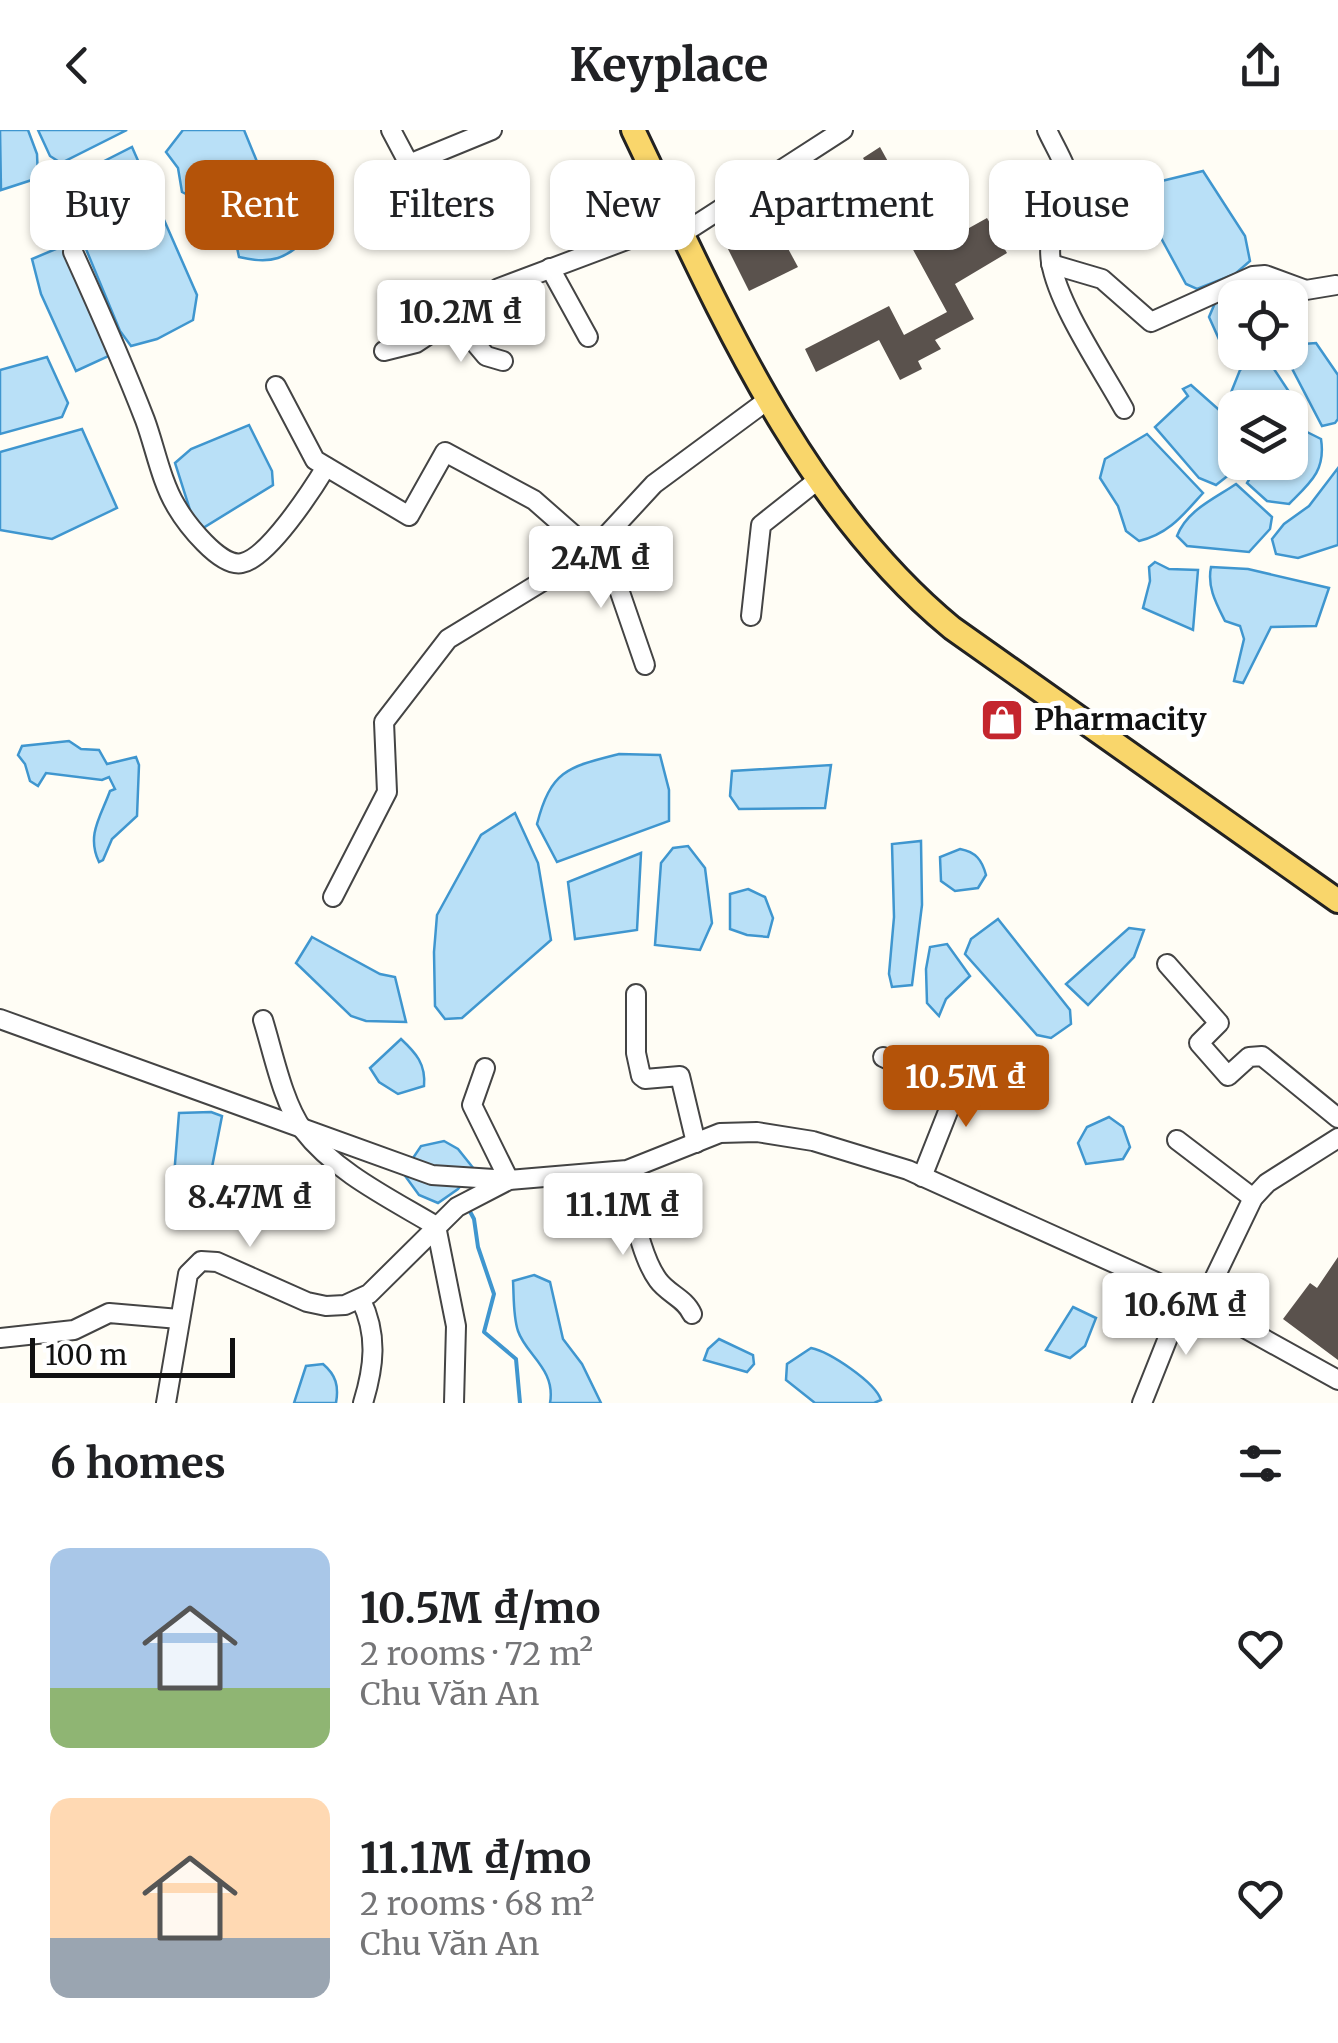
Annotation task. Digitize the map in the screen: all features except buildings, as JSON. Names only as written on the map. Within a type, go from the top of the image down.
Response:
[{"type":"main road","points":[[633,130],[647,160]]},
{"type":"main road","points":[[689,250],[725,325],[819,480],[852,525],[943,620],[1338,901]]},
{"type":"street","points":[[392,130],[409,164],[492,130]]},
{"type":"street","points":[[695,218],[843,130]]},
{"type":"street","points":[[1048,130],[1070,187],[1069,198],[1050,236],[1051,264],[1069,309],[1124,409]]},
{"type":"street","points":[[384,350],[416,344],[499,288],[608,250]]},
{"type":"street","points":[[73,252],[113,340],[174,504],[210,549],[229,563],[241,564],[254,558],[300,509],[326,467]]},
{"type":"street","points":[[1051,264],[1102,279],[1151,322],[1253,276],[1265,275],[1306,290],[1336,285]]},
{"type":"street","points":[[550,268],[588,337]]},
{"type":"street","points":[[454,318],[486,356],[503,361]]},
{"type":"street","points":[[276,386],[308,450],[326,467],[409,516],[445,452],[534,500],[597,545],[646,665]]},
{"type":"street","points":[[333,896],[387,792],[382,730],[386,717],[448,640],[597,545],[654,484],[770,399]]},
{"type":"street","points":[[751,616],[760,524],[819,480]]},
{"type":"street","points":[[1168,964],[1219,1023],[1200,1043],[1228,1076],[1249,1057],[1262,1056],[1338,1118]]},
{"type":"street","points":[[636,994],[636,1053],[641,1076],[680,1076],[696,1144]]},
{"type":"street","points":[[0,1018],[432,1176],[509,1180],[623,1171],[720,1133],[757,1132],[813,1141],[922,1176],[1194,1300],[1338,1380]]},
{"type":"street","points":[[263,1020],[302,1129],[342,1166],[436,1226],[455,1315],[454,1403]]},
{"type":"street","points":[[883,1058],[925,1077],[954,1096]]},
{"type":"street","points":[[922,1176],[966,1066]]},
{"type":"street","points":[[485,1068],[472,1105],[509,1180]]},
{"type":"street","points":[[1142,1403],[1194,1300],[1253,1198],[1267,1184],[1338,1138]]},
{"type":"street","points":[[1177,1140],[1253,1198]]},
{"type":"street","points":[[623,1171],[649,1264],[657,1280],[688,1304],[692,1314]]},
{"type":"street","points":[[166,1403],[188,1274],[201,1261],[217,1262],[307,1302],[345,1306],[361,1300],[463,1203],[509,1180]]},
{"type":"street","points":[[361,1300],[372,1328],[374,1358],[363,1403]]},
{"type":"street","points":[[0,1338],[74,1330],[109,1313],[179,1319]]},
{"type":"water","points":[[0,130],[28,130],[37,160],[30,160],[30,181],[1,190]]},
{"type":"water","points":[[38,130],[127,130],[67,160],[50,156]]},
{"type":"water","points":[[183,130],[244,130],[256,160],[185,160],[185,194],[178,168],[166,152]]},
{"type":"water","points":[[132,147],[138,160],[106,160]]},
{"type":"water","points":[[1203,171],[1245,236],[1250,261],[1235,274],[1197,289],[1186,284],[1164,244],[1164,180]]},
{"type":"water","points":[[165,222],[197,295],[193,320],[157,339],[131,346],[120,331],[86,250],[165,250]]},
{"type":"water","points":[[65,250],[111,355],[76,371],[41,294],[32,259]]},
{"type":"water","points":[[238,250],[294,250],[270,260],[239,257]]},
{"type":"water","points":[[1218,302],[1218,337],[1209,317]]},
{"type":"water","points":[[1316,343],[1338,375],[1335,423],[1322,426],[1308,399],[1308,390],[1303,390],[1293,370],[1308,370],[1308,344]]},
{"type":"water","points":[[47,357],[68,403],[62,417],[0,434],[0,370]]},
{"type":"water","points":[[1240,370],[1275,370],[1288,390],[1232,390]]},
{"type":"water","points":[[1191,385],[1218,409],[1218,480],[1222,480],[1216,485],[1199,478],[1155,427],[1188,396],[1183,389]]},
{"type":"water","points":[[249,425],[272,471],[273,485],[203,528],[191,513],[175,463],[191,449]]},
{"type":"water","points":[[82,429],[117,508],[52,539],[0,530],[0,452]]},
{"type":"water","points":[[1308,432],[1321,439],[1319,468],[1289,504],[1267,501],[1247,483],[1308,480]]},
{"type":"water","points":[[1147,434],[1203,493],[1167,529],[1139,541],[1126,531],[1118,506],[1100,478],[1105,459]]},
{"type":"water","points":[[1338,468],[1338,545],[1298,558],[1276,554],[1272,539],[1284,524],[1309,506]]},
{"type":"water","points":[[1236,484],[1272,517],[1270,529],[1249,552],[1187,546],[1177,536],[1187,519]]},
{"type":"water","points":[[1155,562],[1169,569],[1198,570],[1193,630],[1143,608],[1150,581],[1149,567]]},
{"type":"water","points":[[1211,567],[1248,569],[1329,588],[1316,626],[1271,627],[1243,683],[1234,681],[1244,639],[1240,626],[1225,621],[1218,608],[1211,588]]},
{"type":"water","points":[[69,741],[81,749],[99,750],[107,764],[136,757],[139,765],[137,816],[112,839],[99,862],[94,834],[110,791],[115,789],[109,777],[102,780],[46,773],[38,786],[30,781],[18,755],[22,746]]},
{"type":"water","points":[[619,754],[660,755],[669,790],[669,821],[557,862],[537,824],[549,792],[574,768]]},
{"type":"water","points":[[831,765],[825,808],[739,809],[730,796],[732,771]]},
{"type":"water","points":[[515,813],[538,863],[551,940],[462,1018],[445,1019],[435,1006],[437,915],[481,835]]},
{"type":"water","points":[[921,841],[922,905],[912,985],[892,987],[892,844]]},
{"type":"water","points":[[688,846],[705,868],[712,923],[700,950],[655,945],[661,863],[673,848]]},
{"type":"water","points":[[960,849],[974,855],[982,865],[986,875],[978,888],[955,891],[941,881],[940,857]]},
{"type":"water","points":[[641,853],[637,930],[575,939],[568,882]]},
{"type":"water","points":[[748,889],[765,897],[773,918],[768,937],[730,929],[730,894]]},
{"type":"water","points":[[998,919],[1070,1010],[1071,1024],[1051,1038],[1037,1035],[965,954],[971,939]]},
{"type":"water","points":[[1129,928],[1144,930],[1134,957],[1088,1005],[1066,984]]},
{"type":"water","points":[[312,937],[380,974],[395,977],[406,1022],[366,1021],[351,1016],[296,963]]},
{"type":"water","points":[[947,944],[970,976],[946,999],[939,1016],[927,1003],[926,969],[930,947]]},
{"type":"water","points":[[401,1039],[419,1060],[424,1086],[398,1094],[379,1082],[370,1068]]},
{"type":"water","points":[[211,1112],[222,1116],[205,1203],[182,1203],[173,1189],[179,1113]]},
{"type":"water","points":[[1109,1117],[1123,1127],[1130,1147],[1123,1159],[1086,1164],[1078,1143],[1087,1127]]},
{"type":"water","points":[[444,1141],[458,1149],[474,1169],[458,1189],[438,1203],[419,1195],[403,1173],[421,1146]]},
{"type":"water","points":[[534,1275],[550,1282],[563,1339],[582,1364],[601,1403],[550,1403],[549,1381],[522,1340],[515,1319],[513,1281]]},
{"type":"water","points":[[1073,1307],[1096,1318],[1085,1346],[1070,1358],[1046,1350]]},
{"type":"water","points":[[719,1339],[753,1355],[754,1364],[747,1372],[704,1360],[708,1349]]},
{"type":"water","points":[[811,1348],[851,1369],[881,1400],[815,1403],[786,1380],[787,1364]]},
{"type":"water","points":[[323,1364],[336,1381],[336,1403],[294,1403],[306,1366]]},
{"type":"waterway","points":[[467,1206],[494,1294],[484,1332],[516,1359],[520,1403]]},
{"type":"place","name":"Pharmacity","points":[[1002,720]]}]
